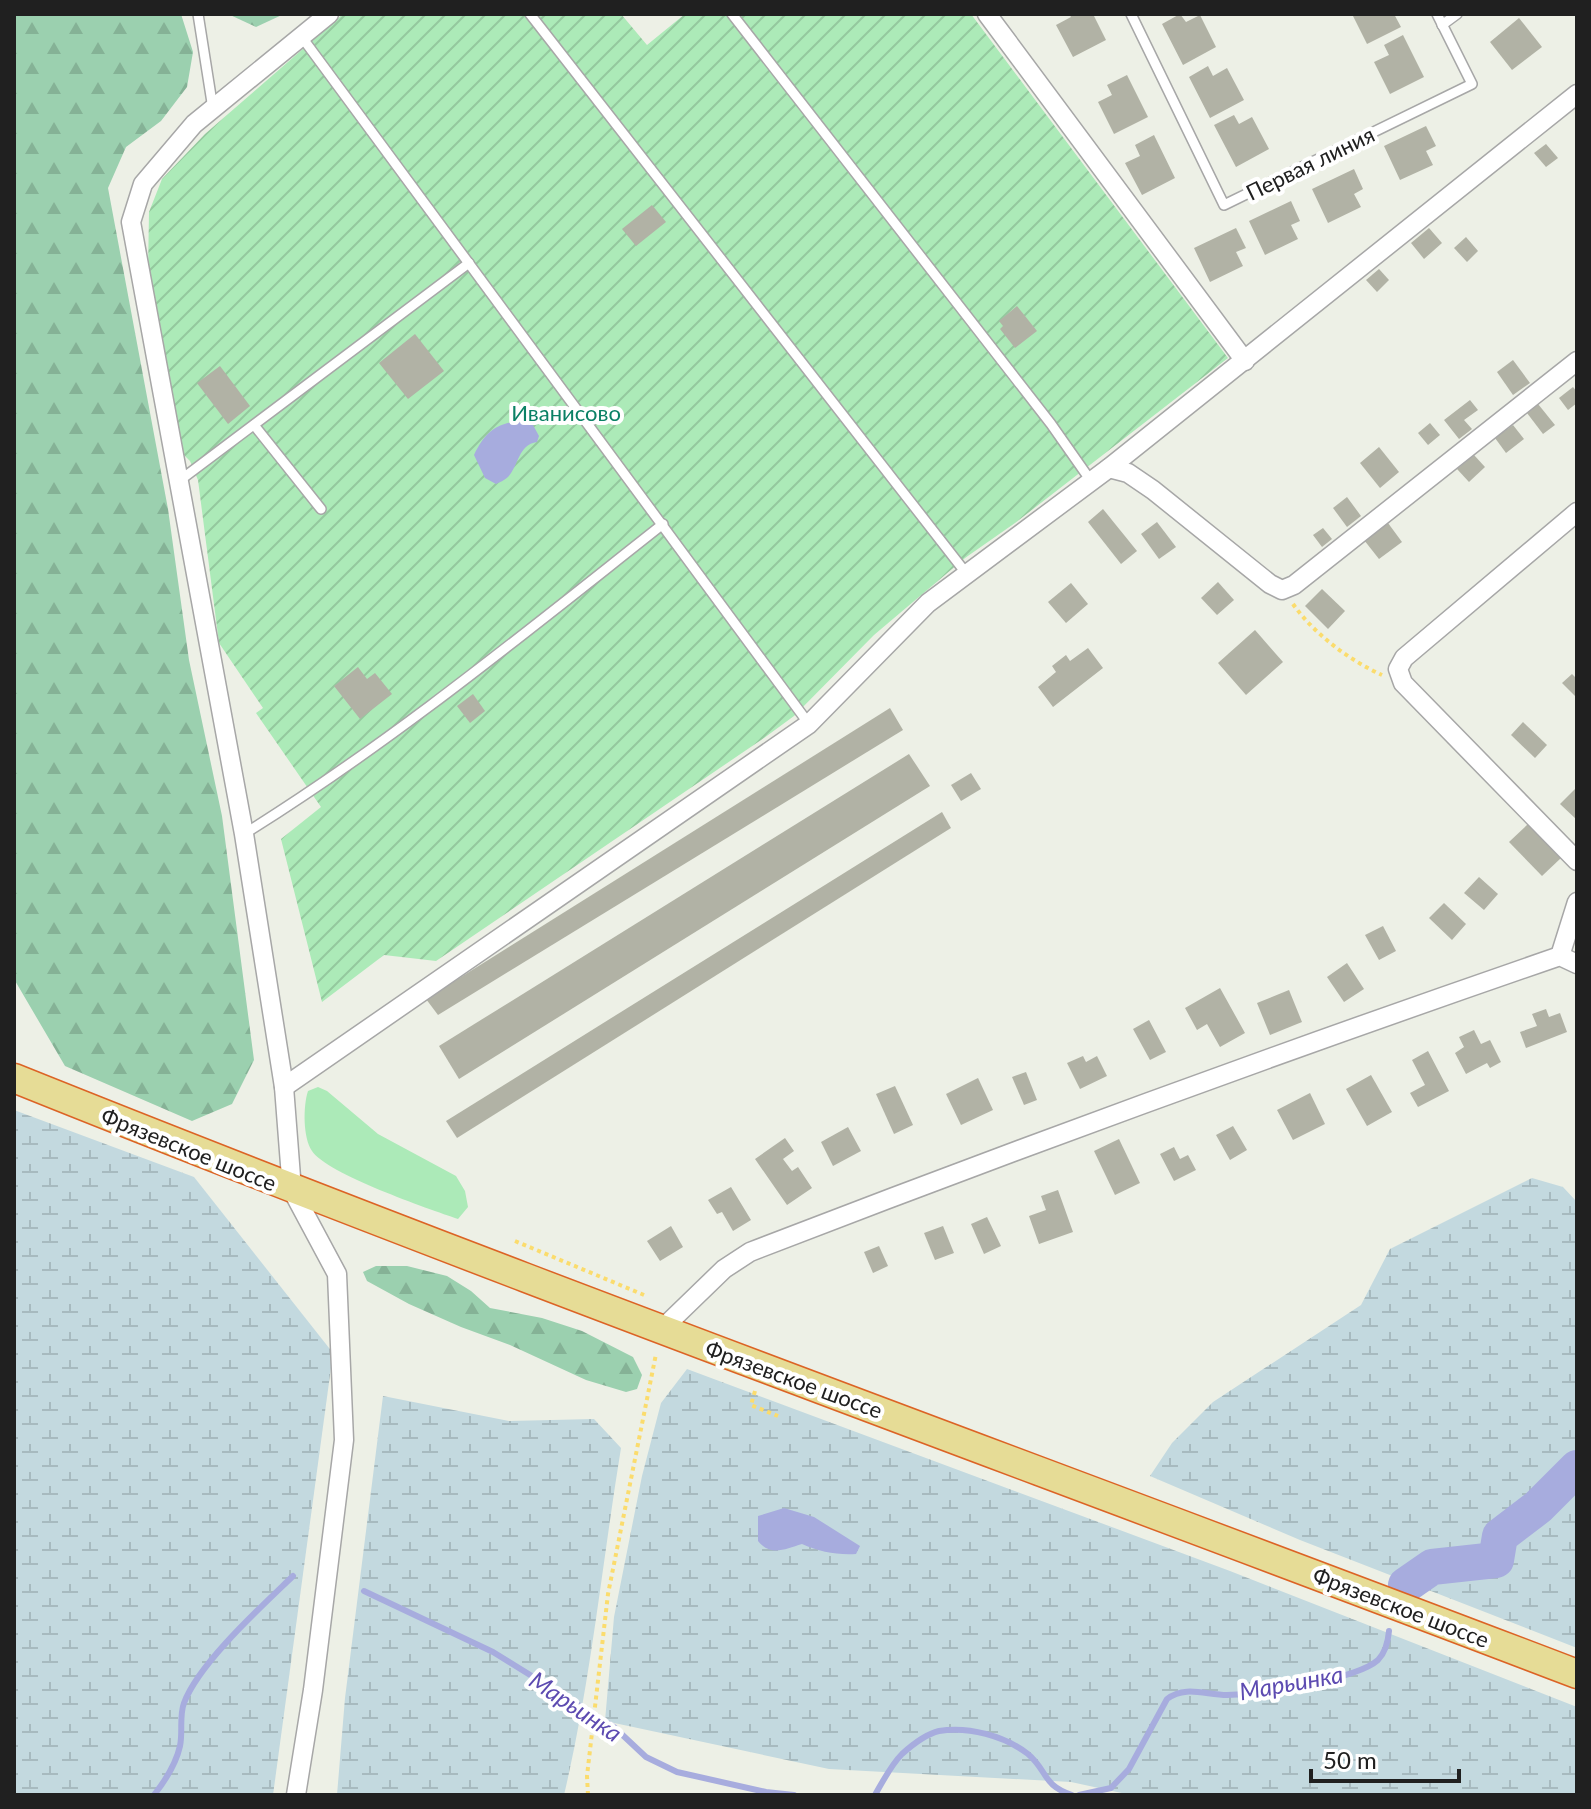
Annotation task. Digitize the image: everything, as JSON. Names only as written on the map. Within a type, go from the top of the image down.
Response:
[{"type":"highway","name":"Фрязевское шоссе","points":[[14,1078],[658,1342],[1577,1674]]},
{"type":"street","points":[[296,1795],[313,1690],[344,1440],[337,1274],[292,1190],[284,1087],[244,834],[131,222],[143,184],[194,124],[329,14]]},
{"type":"street","points":[[987,14],[1245,361]]},
{"type":"street","points":[[284,1087],[809,724],[928,603],[1109,468],[1577,94]]},
{"type":"street","points":[[1109,468],[1128,473],[1153,490],[1270,584],[1282,590],[1294,585],[1577,361]]},
{"type":"street","points":[[1577,512],[1404,658],[1398,669],[1403,683],[1577,861]]},
{"type":"street","points":[[658,1342],[724,1269],[750,1252],[1037,1141],[1568,960],[1577,902]]},
{"type":"lane","points":[[198,14],[213,109]]},
{"type":"lane","points":[[530,14],[966,573]]},
{"type":"lane","points":[[732,14],[1051,424],[1091,481]]},
{"type":"lane","name":"Первая линия","points":[[1131,14],[1224,205],[1472,84],[1437,14]]},
{"type":"lane","points":[[1442,25],[1457,14]]},
{"type":"lane","points":[[301,36],[809,724]]},
{"type":"lane","points":[[179,481],[469,263]]},
{"type":"lane","points":[[254,425],[321,509]]},
{"type":"lane","points":[[244,834],[311,792],[437,702],[663,524]]},
{"type":"path","points":[[1282,590],[1303,619],[1349,656],[1403,683]]},
{"type":"path","points":[[515,1241],[559,1260]]},
{"type":"path","points":[[588,1795],[587,1776],[608,1594],[658,1342]]},
{"type":"path","points":[[756,1391],[751,1405],[778,1416]]},
{"type":"green space","points":[[14,14],[181,14],[193,52],[187,87],[161,121],[126,147],[108,188],[168,509],[189,660],[222,816],[254,1060],[232,1104],[192,1121],[65,1066],[14,979]]},
{"type":"green space","points":[[228,14],[284,14],[256,27]]},
{"type":"green space","name":"Иванисово","points":[[343,14],[621,14],[647,45],[685,14],[971,14],[1228,358],[1015,523],[965,558],[874,635],[794,716],[764,738],[436,961],[384,955],[322,1002],[281,839],[321,807],[256,713],[263,708],[219,643],[198,480],[190,461],[183,454],[148,272],[149,212],[162,179],[205,134]]},
{"type":"green space","points":[[318,1087],[327,1091],[378,1134],[456,1176],[465,1191],[468,1207],[458,1219],[380,1190],[321,1160],[309,1145],[305,1122],[308,1091]]},
{"type":"green space","points":[[14,1110],[194,1177],[333,1353],[273,1795],[14,1795]]},
{"type":"green space","points":[[1532,1178],[1563,1187],[1577,1202],[1577,1648],[1300,1540],[1150,1476],[1172,1443],[1213,1402],[1361,1305],[1390,1249]]},
{"type":"green space","points":[[376,1266],[407,1266],[447,1276],[490,1308],[542,1318],[582,1331],[633,1357],[642,1375],[637,1389],[626,1392],[586,1380],[409,1304],[367,1281],[363,1272]]},
{"type":"green space","points":[[687,1369],[1230,1571],[1577,1707],[1577,1795],[1131,1795],[1071,1782],[829,1769],[605,1721],[614,1617],[642,1476],[661,1403]]},
{"type":"green space","points":[[383,1396],[509,1421],[594,1419],[621,1448],[589,1666],[564,1795],[337,1795],[345,1698]]},
{"type":"water","points":[[523,420],[533,425],[539,436],[537,442],[522,451],[512,472],[496,484],[485,478],[474,455],[493,430]]},
{"type":"water","points":[[784,1508],[814,1517],[860,1546],[856,1554],[828,1552],[802,1544],[778,1550],[763,1546],[758,1541],[758,1516]]},
{"type":"building","points":[[1069,14],[1093,14],[1106,40],[1073,57],[1056,25],[1071,17]]},
{"type":"building","points":[[1180,14],[1186,22],[1200,15],[1216,47],[1183,65],[1162,24]]},
{"type":"building","points":[[1352,14],[1394,14],[1401,27],[1367,44]]},
{"type":"building","points":[[1519,18],[1542,47],[1512,70],[1490,42]]},
{"type":"building","points":[[1403,35],[1424,77],[1390,94],[1374,62],[1389,55],[1384,45]]},
{"type":"building","points":[[1208,66],[1213,76],[1227,68],[1244,100],[1210,118],[1189,77]]},
{"type":"building","points":[[1127,75],[1148,117],[1114,134],[1098,102],[1112,95],[1107,85]]},
{"type":"building","points":[[1234,115],[1239,124],[1252,117],[1269,149],[1236,167],[1214,125]]},
{"type":"building","points":[[1426,126],[1436,146],[1426,151],[1433,165],[1400,180],[1384,146]]},
{"type":"building","points":[[1154,135],[1175,178],[1142,195],[1125,163],[1140,156],[1135,145]]},
{"type":"building","points":[[1546,144],[1558,158],[1546,167],[1534,153]]},
{"type":"building","points":[[1354,169],[1363,189],[1354,194],[1361,207],[1328,223],[1312,189]]},
{"type":"building","points":[[1291,201],[1300,221],[1291,225],[1298,239],[1265,255],[1249,221]]},
{"type":"building","points":[[652,205],[666,222],[636,246],[622,229]]},
{"type":"building","points":[[1236,228],[1246,248],[1236,252],[1243,266],[1210,282],[1194,248]]},
{"type":"building","points":[[1429,228],[1442,243],[1424,259],[1411,243]]},
{"type":"building","points":[[1466,237],[1478,251],[1467,262],[1454,248]]},
{"type":"building","points":[[1379,269],[1389,280],[1377,292],[1366,280]]},
{"type":"building","points":[[1017,306],[1037,331],[1015,348],[1000,329],[1003,326],[999,321]]},
{"type":"building","points":[[415,334],[444,371],[408,399],[379,363]]},
{"type":"building","points":[[1513,360],[1530,383],[1513,395],[1497,372]]},
{"type":"building","points":[[220,366],[250,406],[228,424],[197,383]]},
{"type":"building","points":[[1573,387],[1577,392],[1577,403],[1568,410],[1559,398]]},
{"type":"building","points":[[1470,400],[1478,410],[1464,420],[1472,429],[1459,439],[1444,420]]},
{"type":"building","points":[[1538,404],[1555,425],[1543,434],[1527,413]]},
{"type":"building","points":[[1430,423],[1440,435],[1428,445],[1418,433]]},
{"type":"building","points":[[1513,425],[1524,439],[1506,453],[1495,438]]},
{"type":"building","points":[[1379,447],[1399,472],[1380,488],[1360,463]]},
{"type":"building","points":[[1474,455],[1485,467],[1469,482],[1457,469]]},
{"type":"building","points":[[1347,497],[1361,516],[1347,527],[1333,508]]},
{"type":"building","points":[[1103,509],[1137,551],[1121,564],[1088,522]]},
{"type":"building","points":[[1157,522],[1176,547],[1159,559],[1141,534]]},
{"type":"building","points":[[1388,523],[1402,542],[1379,559],[1364,540]]},
{"type":"building","points":[[1323,528],[1332,539],[1322,547],[1313,535]]},
{"type":"building","points":[[1218,582],[1234,600],[1217,615],[1201,598]]},
{"type":"building","points":[[1071,583],[1088,604],[1066,623],[1048,602]]},
{"type":"building","points":[[1322,589],[1345,611],[1328,629],[1305,606]]},
{"type":"building","points":[[1255,630],[1283,662],[1246,695],[1218,663]]},
{"type":"building","points":[[1088,648],[1103,668],[1053,707],[1038,687],[1056,672],[1052,666],[1066,655],[1070,661]]},
{"type":"building","points":[[358,667],[367,679],[375,673],[392,694],[360,719],[334,686]]},
{"type":"building","points":[[1572,674],[1577,679],[1577,698],[1562,683]]},
{"type":"building","points":[[473,694],[485,711],[470,723],[457,706]]},
{"type":"building","points":[[890,708],[903,730],[438,1015],[426,999]]},
{"type":"building","points":[[1523,722],[1547,745],[1535,758],[1511,735]]},
{"type":"building","points":[[909,754],[930,786],[459,1079],[439,1046]]},
{"type":"building","points":[[971,773],[981,789],[961,801],[951,785]]},
{"type":"building","points":[[1577,787],[1577,820],[1560,804]]},
{"type":"building","points":[[942,812],[951,828],[457,1138],[446,1121]]},
{"type":"building","points":[[1528,824],[1561,858],[1542,876],[1509,842]]},
{"type":"building","points":[[1479,877],[1498,894],[1484,910],[1464,893]]},
{"type":"building","points":[[1444,903],[1466,924],[1452,940],[1429,918]]},
{"type":"building","points":[[1383,926],[1396,951],[1379,960],[1365,935]]},
{"type":"building","points":[[1347,963],[1364,989],[1344,1002],[1327,977]]},
{"type":"building","points":[[1220,988],[1245,1033],[1220,1047],[1207,1024],[1197,1030],[1185,1008]]},
{"type":"building","points":[[1289,990],[1302,1022],[1270,1035],[1257,1003]]},
{"type":"building","points":[[1546,1009],[1549,1017],[1560,1013],[1567,1032],[1526,1048],[1520,1032],[1537,1026],[1532,1014]]},
{"type":"building","points":[[1149,1020],[1166,1052],[1150,1060],[1133,1029]]},
{"type":"building","points":[[1474,1030],[1481,1044],[1490,1040],[1501,1062],[1490,1068],[1487,1063],[1466,1074],[1455,1053],[1464,1047],[1459,1037]]},
{"type":"building","points":[[1428,1051],[1449,1091],[1418,1107],[1410,1093],[1425,1085],[1412,1060]]},
{"type":"building","points":[[1083,1056],[1086,1062],[1097,1056],[1107,1076],[1080,1089],[1067,1063]]},
{"type":"building","points":[[1026,1072],[1037,1100],[1024,1105],[1012,1077]]},
{"type":"building","points":[[1371,1075],[1392,1112],[1367,1126],[1346,1089]]},
{"type":"building","points":[[978,1078],[993,1110],[961,1125],[946,1094]]},
{"type":"building","points":[[895,1086],[913,1125],[894,1134],[876,1094]]},
{"type":"building","points":[[1310,1093],[1325,1124],[1293,1140],[1277,1110]]},
{"type":"building","points":[[1233,1126],[1247,1150],[1230,1160],[1216,1135]]},
{"type":"building","points":[[848,1127],[861,1151],[833,1166],[821,1142]]},
{"type":"building","points":[[785,1138],[794,1151],[783,1159],[792,1171],[798,1167],[812,1188],[787,1205],[755,1159]]},
{"type":"building","points":[[1119,1139],[1140,1183],[1115,1195],[1094,1151]]},
{"type":"building","points":[[1174,1147],[1180,1159],[1188,1155],[1196,1170],[1174,1181],[1160,1154]]},
{"type":"building","points":[[731,1187],[751,1220],[733,1231],[722,1212],[717,1214],[708,1200]]},
{"type":"building","points":[[1058,1190],[1073,1232],[1039,1244],[1029,1216],[1046,1210],[1041,1196]]},
{"type":"building","points":[[987,1217],[1001,1246],[984,1254],[971,1224]]},
{"type":"building","points":[[671,1226],[683,1247],[660,1261],[647,1241]]},
{"type":"building","points":[[943,1226],[954,1253],[935,1260],[924,1233]]},
{"type":"building","points":[[879,1246],[888,1266],[873,1273],[864,1252]]},
{"type":"waterway","name":"Марьинка","points":[[1406,1585],[1432,1567],[1496,1560],[1500,1536],[1538,1507],[1577,1468]]},
{"type":"waterway","name":"Марьинка","points":[[154,1795],[170,1772],[178,1753],[184,1703],[192,1687],[232,1636],[293,1576]]},
{"type":"waterway","name":"Марьинка","points":[[364,1591],[493,1652],[614,1727],[646,1757],[677,1772],[766,1792],[794,1795]]},
{"type":"waterway","name":"Марьинка","points":[[1079,1795],[1111,1788],[1129,1769],[1167,1699],[1174,1695],[1181,1692],[1227,1695],[1261,1692],[1329,1680],[1378,1660],[1386,1647],[1389,1631]]},
{"type":"waterway","name":"Марьинка","points":[[875,1795],[898,1758],[906,1751],[929,1735],[950,1730],[974,1731],[1008,1742],[1028,1754],[1055,1787],[1072,1795]]}]
